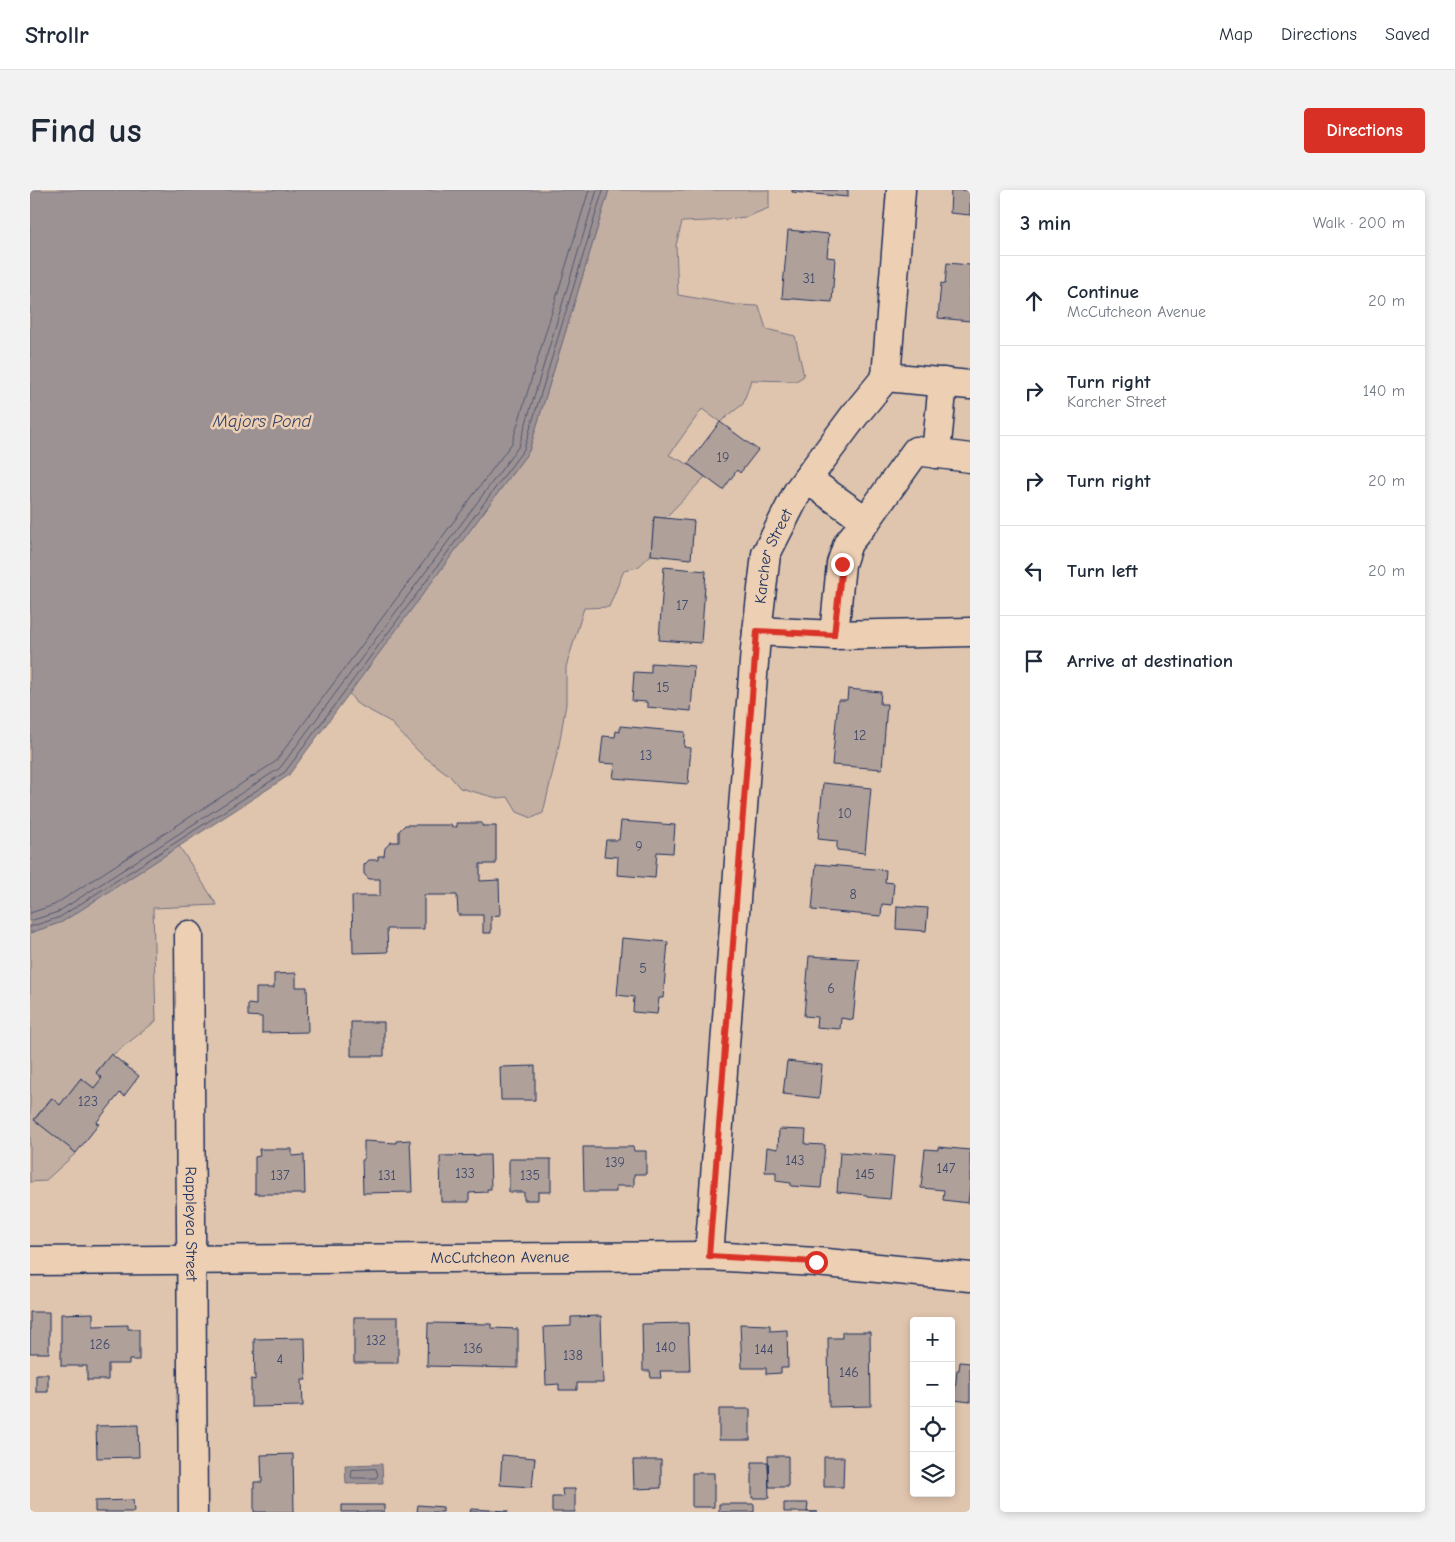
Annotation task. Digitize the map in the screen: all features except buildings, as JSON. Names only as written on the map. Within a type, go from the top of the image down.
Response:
[{"type":"street","points":[[901,190],[886,377],[970,384]]},
{"type":"street","name":"Karcher Street","points":[[709,1256],[757,631],[766,554],[798,492],[854,416],[886,377]]},
{"type":"street","points":[[936,454],[943,382]]},
{"type":"street","points":[[834,635],[842,564],[848,543],[916,452],[970,458]]},
{"type":"street","points":[[807,479],[866,521]]},
{"type":"street","points":[[757,631],[834,635],[970,632]]},
{"type":"street","name":"Rappleyea Street","points":[[189,936],[193,1512]]},
{"type":"street","name":"McCutcheon Avenue","points":[[30,1261],[709,1256],[816,1262],[970,1277]]},
{"type":"shaded area","points":[[609,190],[769,190],[769,208],[746,217],[682,222],[676,245],[678,295],[736,305],[759,306],[766,329],[795,336],[804,376],[796,381],[751,380],[743,404],[720,422],[702,409],[669,455],[688,464],[705,477],[665,518],[654,517],[651,555],[638,567],[624,570],[609,607],[584,608],[566,667],[566,704],[559,745],[543,813],[532,818],[517,812],[508,797],[497,798],[460,788],[449,775],[422,755],[389,721],[356,703],[349,693],[529,451]]},
{"type":"shaded area","points":[[179,846],[217,905],[153,908],[156,1021],[106,1060],[96,1072],[102,1078],[94,1088],[81,1078],[60,1105],[51,1098],[34,1119],[76,1153],[45,1181],[30,1182],[30,933],[62,922]]},
{"type":"water","name":"Majors Pond","points":[[30,190],[609,190],[529,451],[288,776],[62,922],[30,933]]},
{"type":"water","points":[[382,1464],[383,1483],[346,1484],[345,1465]]},
{"type":"route","points":[[816,1262],[709,1256],[757,631],[834,635],[842,564]]}]
